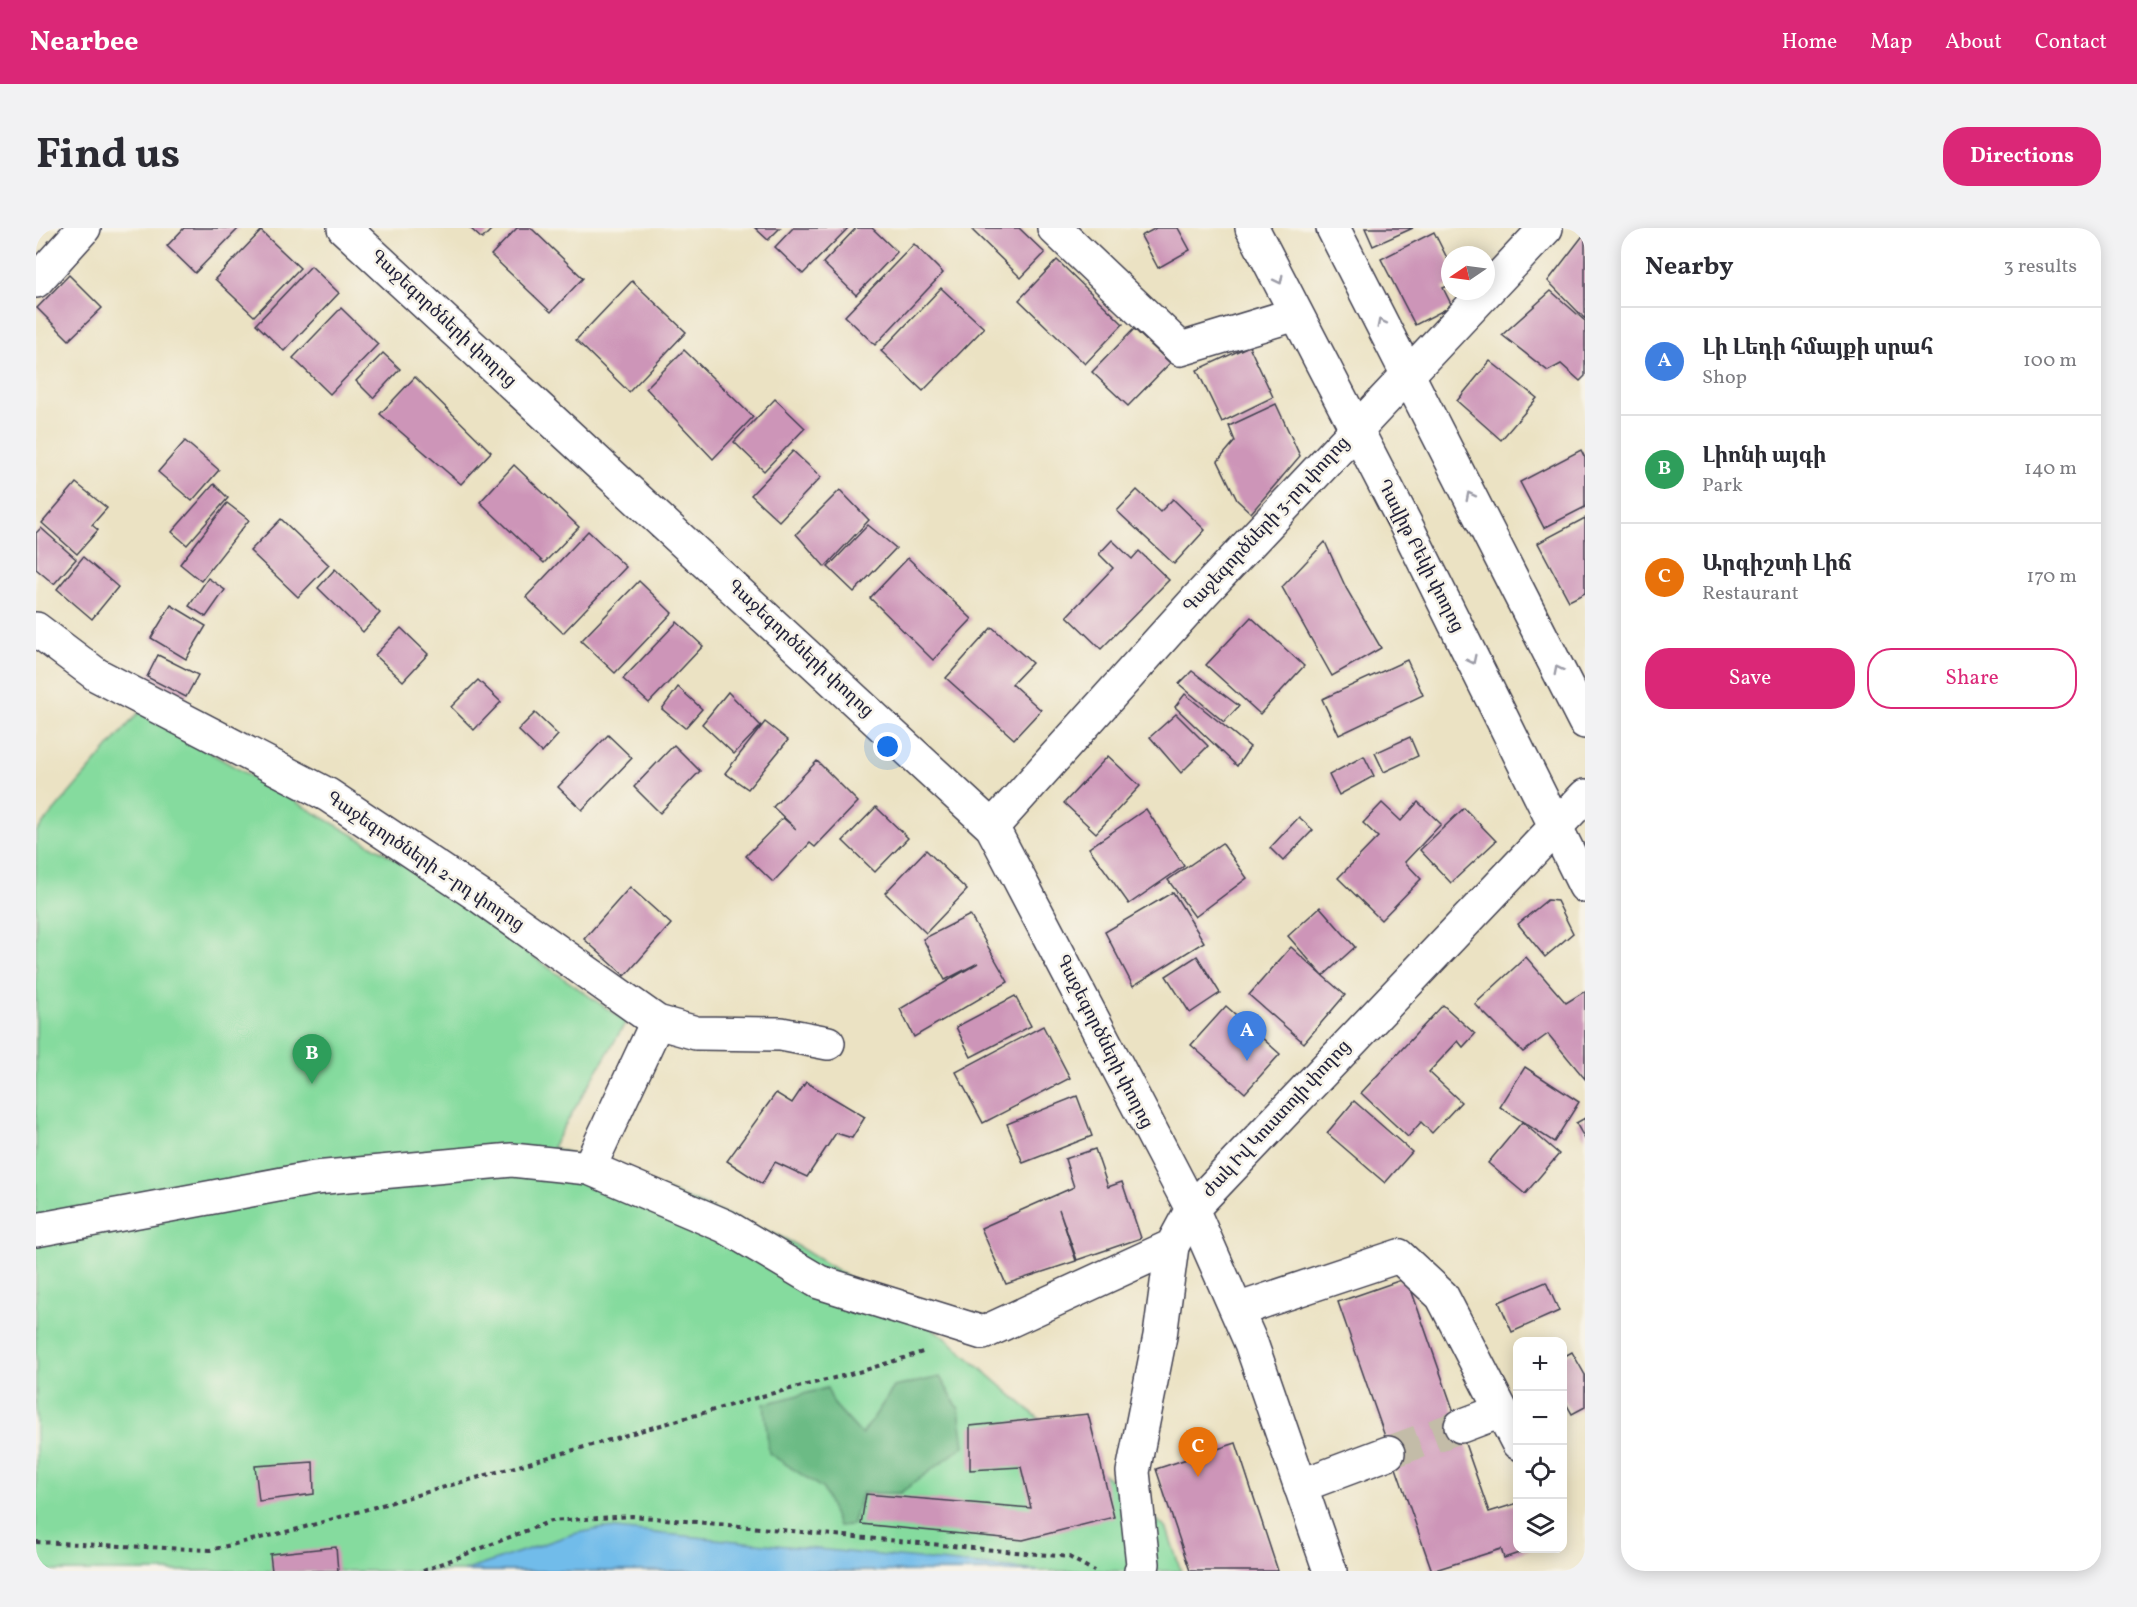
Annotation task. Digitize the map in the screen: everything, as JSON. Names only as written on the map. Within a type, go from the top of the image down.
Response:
[{"type":"street","points":[[36,280],[84,228]]},
{"type":"street","name":"Գաջեգործների փողոց","points":[[345,228],[993,827],[1192,1209]]},
{"type":"street","points":[[1054,228],[1180,349],[1296,314]]},
{"type":"street","name":"Դավիթ Բեկի փողոց","points":[[1252,228],[1408,530],[1585,886]]},
{"type":"street","points":[[1333,228],[1585,722]]},
{"type":"street","name":"Գաջեգործների 3-րդ փողոց","points":[[993,827],[1198,597],[1546,228]]},
{"type":"street","name":"Գաջեգործների 2-րդ փողոց","points":[[36,628],[97,675],[328,795],[481,897],[657,1022],[696,1033],[781,1034],[828,1043]]},
{"type":"street","name":"Ժակ Իվ Կուստոյի փողոց","points":[[1329,1571],[1251,1343],[1192,1209],[1585,796]]},
{"type":"street","points":[[589,1168],[657,1022]]},
{"type":"street","points":[[36,1230],[315,1178],[512,1160],[589,1168],[725,1226],[819,1282],[983,1333],[1172,1246]]},
{"type":"street","points":[[1141,1571],[1143,1564],[1133,1472],[1160,1336],[1172,1246],[1192,1209]]},
{"type":"street","points":[[1237,1311],[1399,1256],[1442,1296],[1513,1434]]},
{"type":"street","points":[[1461,1426],[1501,1411]]},
{"type":"street","points":[[1300,1486],[1388,1453]]},
{"type":"path","points":[[36,1542],[210,1550],[298,1529],[766,1395],[862,1371],[928,1350]]},
{"type":"path","points":[[423,1571],[551,1521],[632,1516],[1069,1557],[1094,1571]]},
{"type":"green space","points":[[139,712],[390,856],[626,1022],[552,1147],[617,1170],[786,1239],[941,1334],[1167,1529],[1181,1571],[36,1571],[36,832]]},
{"type":"green space","points":[[940,1377],[959,1409],[964,1446],[900,1493],[862,1493],[852,1525],[838,1526],[823,1489],[769,1453],[764,1404],[827,1388],[834,1404],[862,1435],[894,1387]]},
{"type":"water","points":[[604,1528],[1039,1571],[464,1571],[573,1534]]},
{"type":"building","points":[[184,228],[239,228],[195,273],[167,246]]},
{"type":"building","points":[[470,228],[493,228],[482,239]]},
{"type":"building","points":[[517,228],[531,228],[583,278],[551,312],[491,255]]},
{"type":"building","points":[[755,228],[780,228],[768,240]]},
{"type":"building","points":[[793,228],[848,228],[803,274],[775,247]]},
{"type":"building","points":[[856,228],[872,228],[897,252],[856,295],[823,263]]},
{"type":"building","points":[[976,228],[1019,228],[1045,253],[1021,278],[973,231]]},
{"type":"building","points":[[1156,228],[1178,228],[1190,250],[1158,268],[1141,236]]},
{"type":"building","points":[[1365,228],[1413,228],[1373,246]]},
{"type":"building","points":[[261,231],[300,268],[254,316],[215,279]]},
{"type":"building","points":[[1434,232],[1441,246],[1441,300],[1449,300],[1452,306],[1415,325],[1381,259]]},
{"type":"building","points":[[1585,233],[1585,319],[1548,281]]},
{"type":"building","points":[[914,244],[943,273],[875,345],[845,316]]},
{"type":"building","points":[[1057,260],[1123,324],[1085,364],[1019,300]]},
{"type":"building","points":[[311,266],[339,293],[284,351],[256,324]]},
{"type":"building","points":[[69,275],[102,308],[69,340],[37,308]]},
{"type":"building","points":[[632,281],[686,332],[629,392],[576,340]]},
{"type":"building","points":[[941,288],[984,328],[923,391],[881,351]]},
{"type":"building","points":[[1551,291],[1585,321],[1585,376],[1580,381],[1561,364],[1548,371],[1502,335]]},
{"type":"building","points":[[341,308],[378,344],[330,394],[293,358]]},
{"type":"building","points":[[1134,329],[1170,363],[1128,406],[1092,372]]},
{"type":"building","points":[[1249,346],[1273,397],[1222,422],[1197,370]]},
{"type":"building","points":[[684,350],[753,417],[713,459],[646,388]]},
{"type":"building","points":[[383,353],[400,369],[373,398],[356,381]]},
{"type":"building","points":[[1490,361],[1537,398],[1501,440],[1457,401]]},
{"type":"building","points":[[415,377],[491,452],[461,484],[380,414]]},
{"type":"building","points":[[775,399],[805,428],[764,471],[734,442]]},
{"type":"building","points":[[1276,404],[1300,456],[1251,513],[1237,500],[1218,461],[1235,441],[1229,426]]},
{"type":"building","points":[[185,441],[219,470],[192,501],[158,472]]},
{"type":"building","points":[[1581,450],[1585,458],[1585,507],[1544,528],[1520,482]]},
{"type":"building","points":[[793,451],[821,477],[779,521],[751,495]]},
{"type":"building","points":[[514,465],[579,527],[544,563],[480,502]]},
{"type":"building","points":[[76,483],[107,508],[92,525],[98,530],[77,554],[42,523]]},
{"type":"building","points":[[214,484],[228,498],[187,545],[172,532]]},
{"type":"building","points":[[840,490],[869,520],[825,567],[796,534]]},
{"type":"building","points":[[1137,490],[1160,512],[1173,499],[1205,530],[1174,564],[1117,511]]},
{"type":"building","points":[[227,503],[249,520],[201,581],[180,564]]},
{"type":"building","points":[[1585,518],[1585,593],[1569,601],[1538,543]]},
{"type":"building","points":[[281,519],[329,565],[298,597],[250,551]]},
{"type":"building","points":[[868,525],[896,548],[854,592],[828,567]]},
{"type":"building","points":[[41,528],[76,559],[54,584],[36,569],[36,533]]},
{"type":"building","points":[[588,531],[626,567],[563,633],[526,597]]},
{"type":"building","points":[[1112,540],[1132,559],[1139,551],[1169,580],[1101,649],[1067,616],[1113,568],[1099,554]]},
{"type":"building","points":[[1325,542],[1346,588],[1381,648],[1332,676],[1282,587]]},
{"type":"building","points":[[83,557],[118,587],[92,619],[57,589]]},
{"type":"building","points":[[908,558],[972,619],[933,660],[870,598]]},
{"type":"building","points":[[335,569],[380,613],[363,632],[318,588]]},
{"type":"building","points":[[208,578],[225,590],[206,617],[189,606]]},
{"type":"building","points":[[639,581],[672,613],[615,673],[581,641]]},
{"type":"building","points":[[171,605],[206,626],[186,659],[151,638]]},
{"type":"building","points":[[1251,617],[1304,666],[1260,714],[1206,665]]},
{"type":"building","points":[[677,622],[703,646],[649,703],[623,679]]},
{"type":"building","points":[[992,627],[1032,663],[1012,684],[1041,710],[1014,739],[946,678]]},
{"type":"building","points":[[401,628],[428,654],[403,681],[375,655]]},
{"type":"building","points":[[158,655],[198,675],[186,697],[147,677]]},
{"type":"building","points":[[1407,660],[1423,695],[1339,735],[1322,699]]},
{"type":"building","points":[[1192,671],[1239,706],[1224,722],[1179,684]]},
{"type":"building","points":[[478,680],[501,702],[474,730],[451,707]]},
{"type":"building","points":[[678,687],[702,709],[685,728],[662,709]]},
{"type":"building","points":[[728,692],[761,726],[734,754],[702,724]]},
{"type":"building","points":[[1185,694],[1250,747],[1237,766],[1175,707]]},
{"type":"building","points":[[535,713],[558,735],[542,753],[518,730]]},
{"type":"building","points":[[1176,714],[1208,746],[1181,773],[1150,737]]},
{"type":"building","points":[[765,722],[788,740],[748,789],[725,773]]},
{"type":"building","points":[[608,735],[632,758],[582,810],[558,787]]},
{"type":"building","points":[[1410,737],[1418,756],[1384,772],[1375,753]]},
{"type":"building","points":[[674,745],[700,771],[660,813],[634,787]]},
{"type":"building","points":[[1108,756],[1140,786],[1096,833],[1064,803]]},
{"type":"building","points":[[1364,756],[1374,776],[1339,795],[1329,775]]},
{"type":"building","points":[[817,761],[858,802],[815,847],[810,843],[773,882],[746,856],[783,818],[796,829],[773,807]]},
{"type":"building","points":[[1418,802],[1441,824],[1405,862],[1421,879],[1381,920],[1338,878],[1378,837],[1363,823],[1382,803],[1401,821]]},
{"type":"building","points":[[876,807],[908,838],[875,872],[843,841]]},
{"type":"building","points":[[1464,808],[1496,841],[1451,883],[1420,850]]},
{"type":"building","points":[[1146,809],[1184,866],[1129,904],[1089,848]]},
{"type":"building","points":[[1299,817],[1313,830],[1283,861],[1270,848]]},
{"type":"building","points":[[1222,843],[1247,878],[1195,917],[1168,880]]},
{"type":"building","points":[[926,850],[967,890],[926,933],[885,893]]},
{"type":"building","points":[[630,887],[671,924],[625,976],[584,939]]},
{"type":"building","points":[[1173,892],[1204,942],[1133,986],[1105,932]]},
{"type":"building","points":[[1547,900],[1557,901],[1573,933],[1545,957],[1518,924]]},
{"type":"building","points":[[1320,907],[1355,947],[1323,976],[1288,936]]},
{"type":"building","points":[[970,915],[1008,982],[914,1037],[900,1009],[978,963],[945,980],[923,939]]},
{"type":"building","points":[[1291,947],[1345,995],[1304,1043],[1249,995]]},
{"type":"building","points":[[1197,956],[1220,993],[1190,1013],[1166,976]]},
{"type":"building","points":[[1526,957],[1566,1003],[1585,991],[1585,1079],[1548,1034],[1523,1052],[1475,1004]]},
{"type":"building","points":[[1015,996],[1031,1026],[971,1057],[956,1027]]},
{"type":"building","points":[[1443,1005],[1475,1034],[1463,1047],[1458,1041],[1429,1072],[1461,1102],[1432,1133],[1421,1122],[1408,1137],[1361,1093]]},
{"type":"building","points":[[1226,1006],[1280,1054],[1245,1093],[1191,1045]]},
{"type":"building","points":[[1043,1026],[1070,1078],[983,1123],[956,1072]]},
{"type":"building","points":[[1525,1067],[1579,1102],[1554,1142],[1500,1107]]},
{"type":"building","points":[[806,1082],[865,1117],[852,1138],[836,1133],[807,1177],[775,1162],[762,1184],[727,1161],[776,1093],[792,1103]]},
{"type":"building","points":[[1077,1096],[1092,1136],[1023,1163],[1007,1124]]},
{"type":"building","points":[[1354,1101],[1412,1152],[1385,1183],[1327,1133]]},
{"type":"building","points":[[1585,1118],[1585,1139],[1576,1123]]},
{"type":"building","points":[[1522,1122],[1559,1154],[1525,1194],[1488,1163]]},
{"type":"building","points":[[1095,1149],[1108,1187],[1122,1182],[1141,1238],[1077,1260],[1059,1209],[1076,1261],[1006,1284],[981,1228],[1074,1187],[1065,1159]]},
{"type":"building","points":[[1407,1278],[1489,1512],[1513,1505],[1513,1553],[1519,1553],[1504,1558],[1501,1549],[1432,1571],[1338,1302]]},
{"type":"building","points":[[1546,1282],[1559,1311],[1512,1332],[1499,1302]]},
{"type":"building","points":[[1572,1352],[1585,1375],[1585,1407],[1572,1414],[1567,1405],[1567,1355]]},
{"type":"building","points":[[1088,1414],[1114,1517],[1023,1540],[861,1524],[866,1494],[1031,1508],[1021,1467],[970,1470],[970,1426]]},
{"type":"building","points":[[1236,1443],[1278,1571],[1190,1571],[1156,1469]]},
{"type":"building","points":[[313,1462],[314,1494],[259,1501],[255,1466]]},
{"type":"building","points":[[336,1547],[338,1571],[272,1571],[270,1554]]},
{"type":"tunnel","points":[[1388,1453],[1461,1426]]},
{"type":"place","name":"Լի Լեդի հմայքի սրահ","points":[[1247,1061]]},
{"type":"place","name":"Լիոնի այգի","points":[[312,1084]]},
{"type":"place","name":"Արգիշտի Լիճ","points":[[1198,1477]]}]
